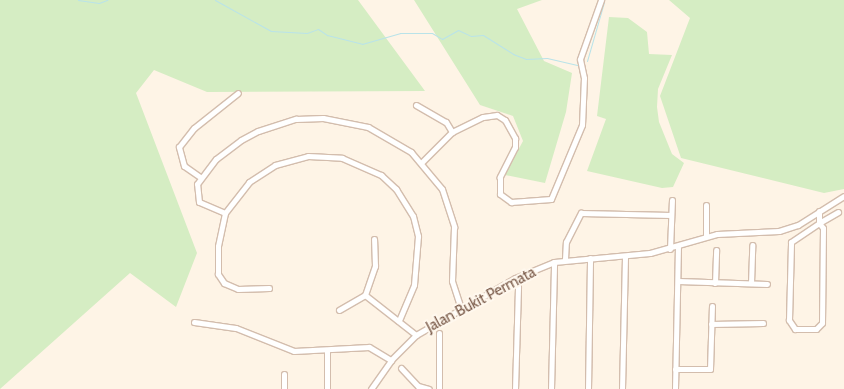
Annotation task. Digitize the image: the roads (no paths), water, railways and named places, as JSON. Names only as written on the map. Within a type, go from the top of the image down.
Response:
[{"type":"street","points":[[422,162],[452,132],[488,116],[505,120],[515,138],[515,147],[500,176],[500,194],[511,202],[551,200],[582,125],[584,78],[580,59],[601,0]]},
{"type":"street","points":[[200,177],[184,166],[179,147],[194,128],[238,93]]},
{"type":"street","points":[[416,105],[446,122],[452,132]]},
{"type":"street","points":[[225,213],[199,202],[196,191],[200,177],[228,149],[258,131],[307,118],[338,120],[368,127],[397,142],[422,162],[442,189],[453,217],[455,238],[452,281],[461,308]]},
{"type":"street","points":[[269,288],[238,289],[224,282],[218,274],[218,246],[225,213],[239,192],[257,175],[292,159],[334,156],[362,165],[381,176],[410,208],[418,236],[414,285],[399,321]]},
{"type":"street","name":"Jalan Bukit Permata","points":[[371,389],[391,360],[416,335],[515,278],[554,262],[565,259],[625,256],[670,249],[706,236],[780,231],[798,225],[844,196]]},
{"type":"street","points":[[670,249],[672,200]]},
{"type":"street","points":[[706,205],[706,236]]},
{"type":"street","points":[[819,211],[820,223],[823,228],[822,323],[816,329],[792,327],[791,242],[820,223],[838,212]]},
{"type":"street","points":[[565,259],[566,242],[581,212],[671,215]]},
{"type":"street","points":[[339,310],[365,295],[375,266],[374,240]]},
{"type":"street","points":[[751,283],[752,245]]},
{"type":"street","points":[[675,389],[678,247]]},
{"type":"street","points":[[715,282],[716,250]]},
{"type":"street","points":[[622,389],[625,256]]},
{"type":"street","points":[[588,389],[590,258]]},
{"type":"street","points":[[551,389],[554,262]]},
{"type":"street","points":[[515,278],[518,287],[515,389]]},
{"type":"street","points":[[678,281],[767,284]]},
{"type":"street","points":[[365,295],[416,335]]},
{"type":"street","points":[[676,369],[710,369],[712,306]]},
{"type":"street","points":[[194,322],[236,328],[294,351],[327,351],[369,347],[391,360]]},
{"type":"street","points":[[711,324],[763,323]]},
{"type":"street","points":[[439,333],[440,389]]},
{"type":"street","points":[[327,351],[327,389]]},
{"type":"street","points":[[401,368],[418,386],[430,389]]},
{"type":"street","points":[[284,374],[284,389]]},
{"type":"waterway","points":[[78,0],[99,3],[107,0]]},
{"type":"waterway","points":[[215,0],[271,31],[307,33],[318,29],[327,35],[362,44],[400,33],[432,33],[442,39],[458,30],[471,36],[483,35],[513,54],[526,59],[547,58],[578,65]]},
{"type":"waterway","points":[[587,61],[604,2]]}]
